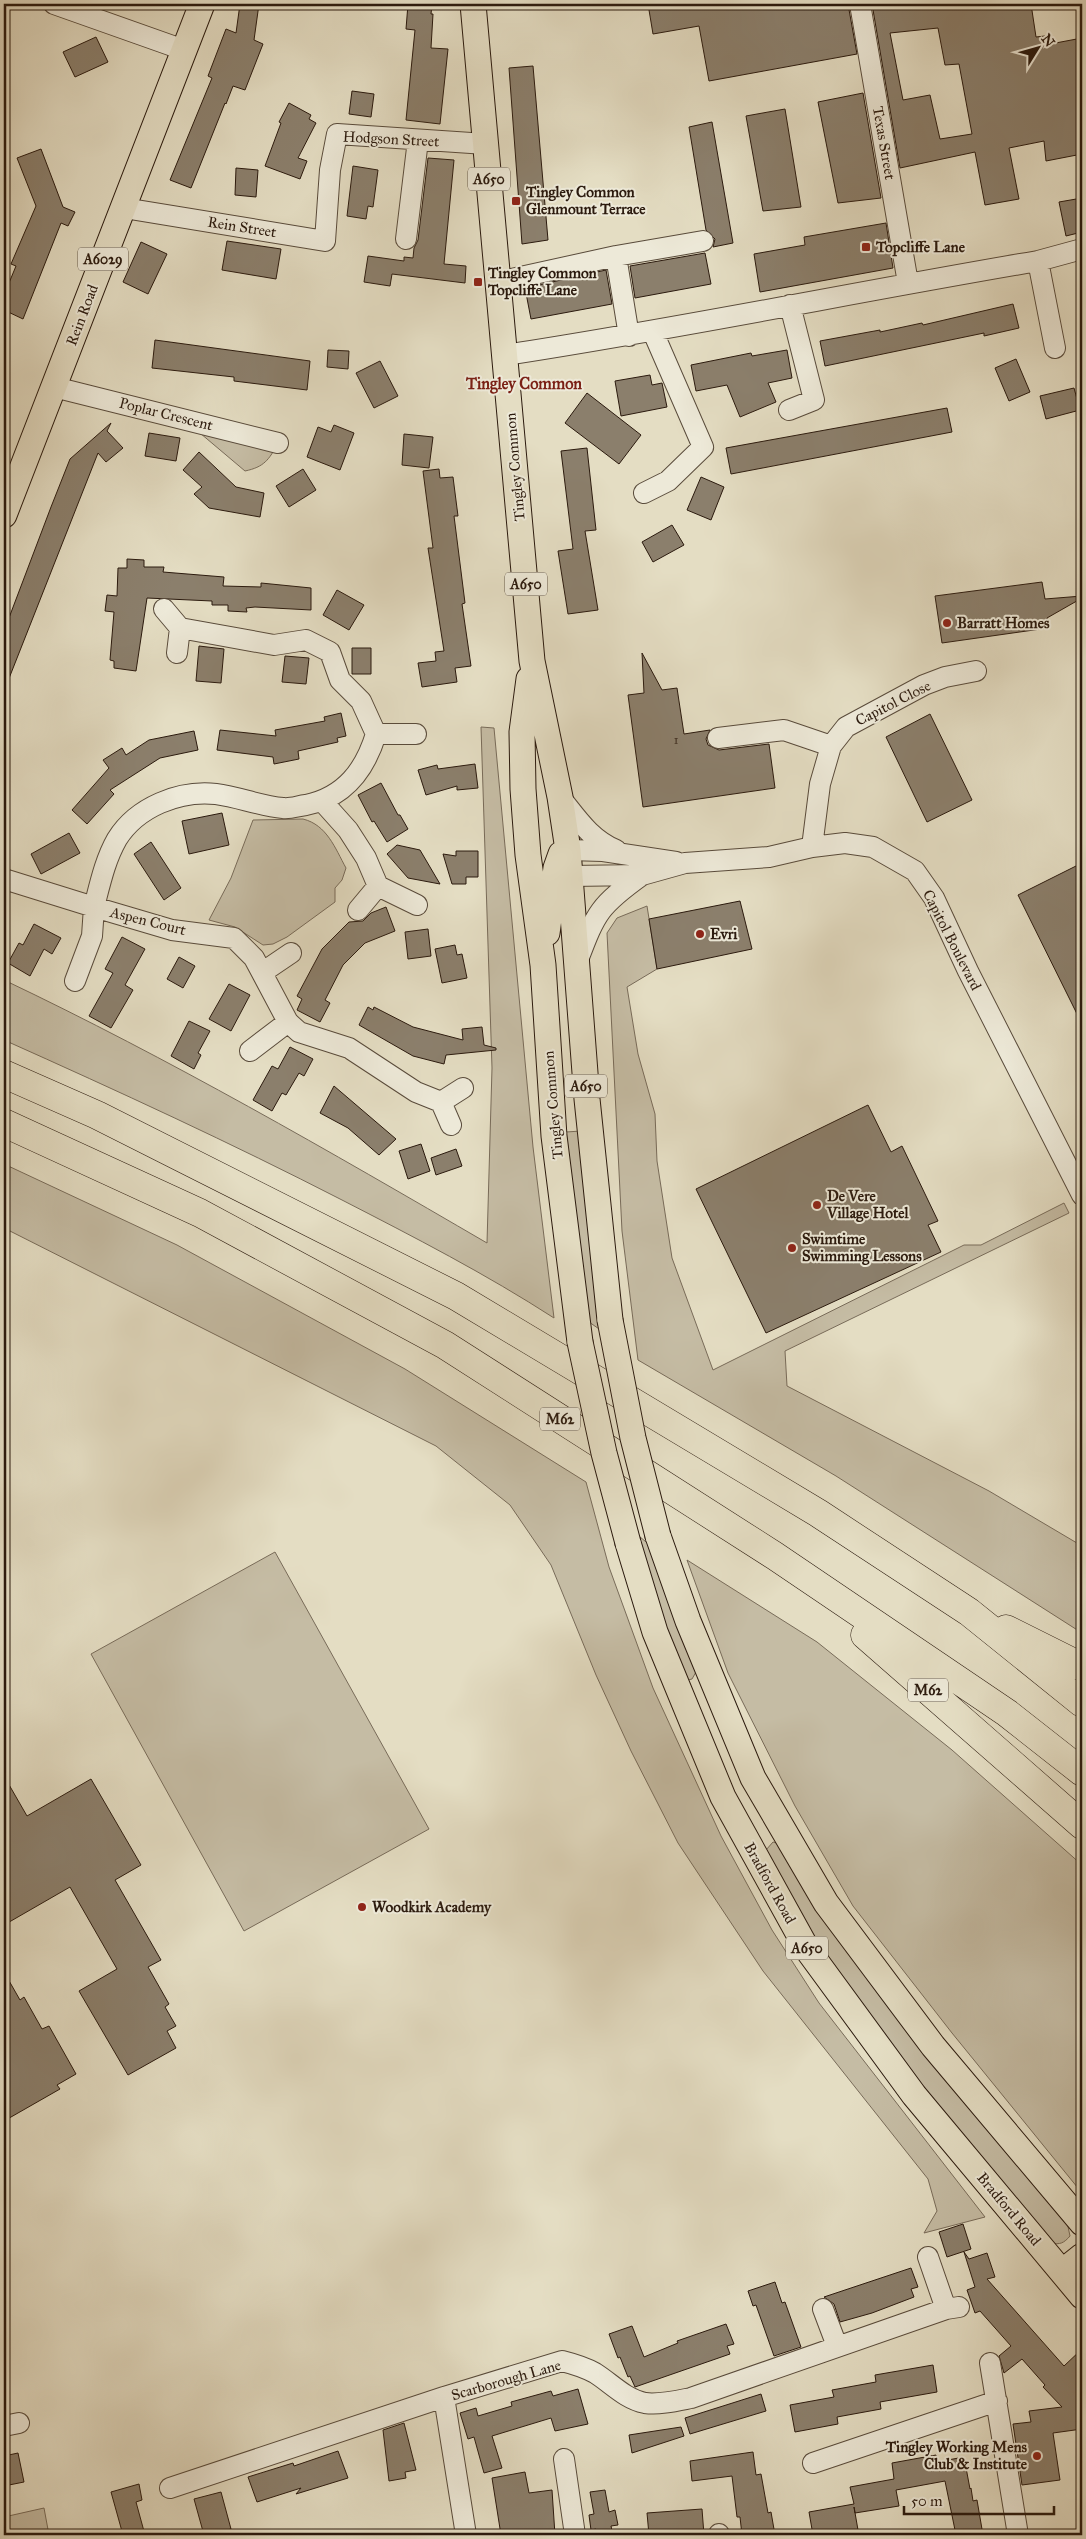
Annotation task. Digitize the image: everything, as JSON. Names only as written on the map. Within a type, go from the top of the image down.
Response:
[{"type":"highway","points":[[4,1074],[96,1115],[456,1296],[818,1513],[969,1612],[1082,1704]]},
{"type":"highway","name":"M62","points":[[4,1123],[200,1213],[445,1345],[775,1556],[1007,1714],[1082,1772]]},
{"type":"highway","name":"M62","points":[[775,1556],[1082,1825]]},
{"type":"highway","points":[[969,1612],[1082,1667]]},
{"type":"main road","name":"Rein Road","points":[[4,515],[202,4]]},
{"type":"main road","name":"Tingley Common","points":[[473,4],[532,661],[560,797],[565,865],[577,962],[587,1099],[610,1320],[633,1438],[658,1536],[688,1621],[753,1778],[826,1903],[933,2046],[1082,2223]]},
{"type":"main road","name":"Tingley Common","points":[[532,661],[522,732],[523,789],[528,856],[543,965],[554,1136],[580,1342],[604,1453],[628,1544]]},
{"type":"main road","points":[[528,856],[565,865],[543,965]]},
{"type":"main road","name":"Bradford Road","points":[[628,1544],[655,1632],[723,1797],[807,1949],[914,2095],[1082,2296]]},
{"type":"main road","points":[[1062,2272],[1082,2256]]},
{"type":"street","points":[[54,4],[184,50]]},
{"type":"street","name":"Texas Street","points":[[860,4],[908,283]]},
{"type":"street","name":"Hodgson Street","points":[[327,206],[330,170],[337,134],[486,144]]},
{"type":"street","points":[[406,239],[418,140]]},
{"type":"street","name":"Rein Street","points":[[124,208],[325,241],[327,206]]},
{"type":"street","points":[[498,282],[616,256],[703,241]]},
{"type":"street","points":[[505,354],[653,332],[908,283],[1038,261],[1082,249]]},
{"type":"street","points":[[616,256],[629,336]]},
{"type":"street","points":[[1038,261],[1054,348]]},
{"type":"street","points":[[789,410],[814,400],[790,305]]},
{"type":"street","points":[[644,492],[668,481],[703,447],[653,332]]},
{"type":"street","name":"Poplar Crescent","points":[[54,387],[278,443]]},
{"type":"street","points":[[4,879],[94,907],[104,868],[118,839],[138,815],[162,802],[216,794],[286,809],[322,801],[352,782],[369,756],[376,734],[360,701],[340,680],[330,652],[306,640],[274,645],[180,628],[164,609]]},
{"type":"street","points":[[177,653],[180,628]]},
{"type":"street","name":"Capitol Close","points":[[812,846],[820,784],[831,746],[846,727],[924,685],[945,677],[976,671]]},
{"type":"street","points":[[718,738],[784,730],[831,746]]},
{"type":"street","points":[[376,734],[416,734]]},
{"type":"street","name":"Capitol Boulevard","points":[[560,797],[589,834],[602,844],[628,855]]},
{"type":"street","points":[[322,801],[348,830],[366,858],[378,886],[417,905]]},
{"type":"street","name":"Capitol Boulevard","points":[[577,962],[599,911],[611,897],[642,875],[685,863],[769,856],[812,846],[845,843],[873,848],[915,871],[934,898],[968,972],[1082,1196]]},
{"type":"street","name":"Capitol Boulevard","points":[[565,865],[604,851],[685,863]]},
{"type":"street","name":"Capitol Boulevard","points":[[565,865],[642,875]]},
{"type":"street","points":[[358,910],[378,886]]},
{"type":"street","name":"Aspen Court","points":[[75,981],[92,936],[94,907],[172,930],[234,938],[254,958],[288,1022]]},
{"type":"street","points":[[263,972],[291,953]]},
{"type":"street","points":[[250,1051],[288,1022],[300,1032],[349,1048],[416,1092],[442,1102],[451,1126]]},
{"type":"street","points":[[442,1102],[463,1088]]},
{"type":"street","name":"Scarborough Lane","points":[[170,2488],[444,2397],[562,2361],[579,2364],[627,2396],[645,2403],[691,2398],[837,2346],[952,2308],[928,2257]]},
{"type":"street","points":[[823,2309],[837,2346]]},
{"type":"street","points":[[990,2363],[1018,2535]]},
{"type":"street","points":[[444,2397],[466,2535]]},
{"type":"street","points":[[813,2463],[997,2401]]},
{"type":"street","points":[[564,2459],[575,2535]]},
{"type":"shaded area","points":[[181,417],[278,443],[265,462],[245,471]]},
{"type":"shaded area","points":[[481,727],[494,728],[533,1147],[554,1318],[449,1256],[300,1179],[89,1078],[4,1040],[4,980],[127,1041],[188,1074],[309,1140],[487,1243],[492,1068]]},
{"type":"shaded area","points":[[303,819],[318,826],[324,832],[334,845],[346,868],[342,880],[335,888],[335,902],[287,937],[273,944],[263,945],[235,927],[209,920],[231,878],[253,820]]},
{"type":"shaded area","points":[[647,906],[657,969],[627,987],[638,1054],[655,1114],[657,1161],[672,1258],[713,1370],[964,1245],[981,1245],[1064,1203],[1069,1213],[785,1351],[787,1386],[989,1491],[1082,1546],[1082,1633],[836,1476],[638,1360],[622,1231],[607,933],[617,918]]},
{"type":"shaded area","points":[[581,1131],[602,1331],[589,1322],[566,1132]]},
{"type":"shaded area","points":[[4,1164],[177,1245],[405,1369],[586,1482],[609,1567],[653,1688],[721,1836],[772,1930],[819,2003],[985,2217],[924,2233],[937,2211],[928,2179],[763,1971],[678,1843],[631,1751],[596,1675],[551,1565],[510,1505],[436,1446],[4,1228]]},
{"type":"shaded area","points":[[634,1532],[651,1546],[696,1672],[692,1679],[688,1680],[683,1676]]},
{"type":"shaded area","points":[[275,1552],[429,1829],[244,1931],[91,1654]]},
{"type":"shaded area","points":[[687,1560],[817,1642],[952,1750],[1082,1865],[1082,2193],[952,2033],[853,1906],[795,1806],[728,1673]]},
{"type":"shaded area","points":[[773,1842],[777,1843],[829,1926],[891,2011],[1067,2222],[1070,2236],[1062,2243],[1051,2243],[928,2096],[815,1938],[766,1850]]},
{"type":"shaded area","points":[[44,2508],[49,2535],[4,2535],[4,2517]]},
{"type":"building","points":[[240,4],[259,4],[254,40],[263,44],[245,90],[233,86],[191,188],[170,180],[212,78],[208,76],[226,29],[236,33]]},
{"type":"building","points":[[408,4],[432,4],[431,48],[448,49],[440,124],[406,120],[415,30],[406,29]]},
{"type":"building","points":[[648,4],[848,4],[857,54],[709,81],[699,26],[653,34]]},
{"type":"building","points":[[872,4],[1031,4],[1036,37],[1045,36],[1045,45],[1082,38],[1082,154],[1046,161],[1044,141],[1009,148],[1019,199],[985,205],[975,152],[900,168]],"holes":[[[938,28],[945,65],[959,64],[972,134],[940,139],[930,95],[903,100],[890,33]]]},
{"type":"building","points":[[96,37],[108,62],[75,77],[63,52]]},
{"type":"building","points":[[533,66],[548,240],[522,244],[509,68]]},
{"type":"building","points":[[352,91],[374,94],[371,117],[349,114]]},
{"type":"building","points":[[863,93],[881,198],[838,203],[818,102]]},
{"type":"building","points":[[289,103],[311,115],[309,119],[316,123],[298,158],[307,161],[300,179],[265,166],[281,123],[279,122]]},
{"type":"building","points":[[785,109],[801,207],[763,211],[746,116]]},
{"type":"building","points":[[712,122],[733,243],[713,247],[715,239],[706,230],[689,127]]},
{"type":"building","points":[[41,149],[63,207],[75,212],[68,226],[61,223],[23,319],[4,310],[4,295],[16,266],[11,264],[36,206],[17,158]]},
{"type":"building","points":[[428,158],[454,160],[444,264],[466,266],[465,283],[392,274],[390,286],[364,282],[368,256],[404,261],[404,257],[413,258],[414,248],[418,240]]},
{"type":"building","points":[[353,166],[378,170],[373,207],[368,206],[366,219],[347,216]]},
{"type":"building","points":[[236,168],[258,170],[256,197],[235,195]]},
{"type":"building","points":[[1082,198],[1082,232],[1066,236],[1059,202]]},
{"type":"building","points":[[886,223],[893,268],[760,292],[754,254],[805,245],[804,237]]},
{"type":"building","points":[[227,241],[281,249],[276,279],[222,270]]},
{"type":"building","points":[[141,242],[167,254],[148,294],[123,282]]},
{"type":"building","points":[[705,253],[711,284],[635,298],[630,266]]},
{"type":"building","points":[[606,270],[612,304],[531,319],[525,288]]},
{"type":"building","points":[[1013,304],[1019,328],[984,336],[984,333],[825,366],[820,341],[880,330],[880,332],[922,323],[923,325]]},
{"type":"building","points":[[155,340],[310,361],[307,390],[234,381],[234,377],[152,368]]},
{"type":"building","points":[[328,350],[349,351],[348,369],[327,367]]},
{"type":"building","points":[[787,350],[792,378],[768,383],[776,402],[740,417],[727,385],[696,391],[691,365],[751,353],[752,356]]},
{"type":"building","points":[[1016,359],[1030,392],[1009,401],[995,368]]},
{"type":"building","points":[[380,361],[398,396],[374,408],[356,373]]},
{"type":"building","points":[[650,375],[652,385],[662,383],[667,407],[621,416],[615,381]]},
{"type":"building","points":[[1074,388],[1080,410],[1046,419],[1040,396]]},
{"type":"building","points":[[587,393],[641,435],[619,464],[565,423]]},
{"type":"building","points":[[947,408],[952,432],[731,474],[726,448]]},
{"type":"building","points":[[111,423],[107,431],[123,448],[106,462],[98,453],[4,691],[4,631],[70,459]]},
{"type":"building","points":[[334,425],[354,433],[340,470],[307,457],[318,427],[331,432]]},
{"type":"building","points":[[149,433],[180,438],[176,461],[145,456]]},
{"type":"building","points":[[404,434],[433,437],[429,468],[402,465]]},
{"type":"building","points":[[587,448],[596,530],[585,531],[598,610],[568,614],[558,551],[573,549],[561,451]]},
{"type":"building","points":[[199,452],[236,487],[264,493],[260,517],[209,508],[194,494],[202,487],[183,470]]},
{"type":"building","points":[[303,469],[316,490],[289,507],[276,486]]},
{"type":"building","points":[[439,469],[440,478],[453,477],[458,516],[454,516],[465,603],[462,604],[471,666],[455,668],[457,682],[422,687],[418,663],[436,661],[435,652],[444,651],[428,548],[433,548],[423,471]]},
{"type":"building","points":[[701,477],[724,487],[711,520],[687,510]]},
{"type":"building","points":[[672,525],[684,545],[653,562],[642,542]]},
{"type":"building","points":[[127,559],[144,560],[144,567],[164,567],[163,572],[224,577],[223,586],[261,587],[261,583],[311,588],[311,610],[255,607],[246,608],[247,612],[228,611],[228,605],[212,605],[212,601],[147,598],[136,671],[114,668],[114,661],[110,660],[114,612],[105,611],[107,595],[117,596],[118,568],[127,568]]},
{"type":"building","points":[[1042,582],[1045,599],[1082,596],[1082,598],[1047,618],[1048,628],[942,643],[935,596]]},
{"type":"building","points":[[337,590],[364,605],[349,630],[323,615]]},
{"type":"building","points":[[199,646],[224,649],[221,683],[196,681]]},
{"type":"building","points":[[352,648],[371,648],[371,674],[352,674]]},
{"type":"building","points":[[642,653],[662,690],[677,688],[684,734],[710,730],[706,739],[708,745],[719,750],[769,744],[775,788],[643,807],[628,695],[644,693]]},
{"type":"building","points":[[285,656],[309,658],[306,684],[282,682]]},
{"type":"building","points":[[341,713],[346,736],[337,738],[338,742],[298,751],[299,759],[274,764],[273,757],[217,750],[220,730],[276,736],[275,730],[325,721],[324,717]]},
{"type":"building","points":[[930,714],[972,800],[927,822],[886,737]]},
{"type":"building","points":[[194,731],[198,750],[160,758],[110,790],[114,794],[87,824],[72,810],[109,768],[103,760],[122,748],[126,755],[149,740]]},
{"type":"building","points":[[475,764],[478,788],[457,790],[457,786],[426,795],[418,770],[437,765],[438,769]]},
{"type":"building","points":[[381,783],[398,815],[400,815],[408,829],[387,842],[374,821],[372,822],[358,795]]},
{"type":"building","points":[[222,813],[229,845],[189,854],[182,821]]},
{"type":"building","points":[[69,833],[80,853],[41,874],[31,854]]},
{"type":"building","points":[[151,842],[181,888],[164,900],[134,854]]},
{"type":"building","points":[[397,845],[420,850],[440,884],[408,878],[387,854]]},
{"type":"building","points":[[456,851],[478,851],[478,877],[466,877],[466,884],[452,884],[443,854],[456,856]]},
{"type":"building","points":[[1082,863],[1082,1024],[1018,895]]},
{"type":"building","name":"Evri","points":[[740,901],[752,949],[657,969],[649,919]]},
{"type":"building","points":[[386,907],[395,931],[365,943],[343,965],[325,1000],[330,1003],[320,1022],[297,1010],[302,999],[297,996],[322,949],[349,922],[363,921],[371,913]]},
{"type":"building","points":[[34,924],[61,938],[52,954],[44,949],[30,976],[8,963],[19,943],[23,945]]},
{"type":"building","points":[[428,929],[431,956],[408,959],[405,932]]},
{"type":"building","points":[[122,937],[145,949],[125,985],[133,990],[111,1028],[89,1016],[113,973],[105,969]]},
{"type":"building","points":[[455,945],[457,955],[462,954],[467,978],[442,983],[435,949]]},
{"type":"building","points":[[179,957],[195,966],[183,988],[167,979]]},
{"type":"building","points":[[229,984],[250,995],[231,1031],[209,1019]]},
{"type":"building","points":[[368,1007],[373,1010],[374,1007],[413,1027],[463,1040],[462,1029],[482,1027],[484,1045],[496,1048],[496,1050],[446,1055],[444,1064],[413,1056],[359,1025]]},
{"type":"building","points":[[189,1021],[210,1031],[198,1053],[201,1055],[194,1069],[171,1056]]},
{"type":"building","points":[[290,1047],[313,1059],[304,1076],[299,1073],[286,1095],[282,1093],[272,1111],[253,1100],[272,1066],[278,1069]]},
{"type":"building","points":[[334,1086],[396,1139],[379,1155],[348,1128],[320,1113]]},
{"type":"building","name":"De Vere Village Hotel","points":[[868,1105],[891,1152],[902,1146],[938,1221],[928,1225],[941,1252],[766,1333],[696,1189]]},
{"type":"building","points":[[421,1144],[430,1171],[408,1179],[399,1151]]},
{"type":"building","points":[[456,1149],[462,1166],[436,1175],[431,1158]]},
{"type":"building","points":[[4,1776],[27,1816],[91,1779],[141,1865],[115,1880],[161,1960],[148,1967],[169,2004],[165,2007],[176,2026],[167,2031],[176,2048],[128,2075],[79,1991],[117,1969],[70,1887],[4,1925]]},
{"type":"building","points":[[4,1972],[20,2000],[24,1997],[42,2029],[49,2026],[76,2074],[57,2085],[60,2089],[4,2121]]},
{"type":"building","points":[[963,2224],[971,2249],[947,2257],[939,2232]]},
{"type":"building","points":[[964,2252],[969,2259],[987,2253],[995,2277],[987,2279],[1064,2366],[1082,2349],[1082,2429],[1053,2433],[1060,2480],[1022,2485],[1013,2424],[1031,2422],[1029,2411],[1062,2407],[1043,2387],[1045,2385],[1022,2359],[1004,2373],[999,2356],[1011,2346],[980,2311],[975,2313],[967,2290],[975,2287]]},
{"type":"building","points":[[911,2268],[918,2287],[911,2289],[914,2297],[872,2313],[840,2322],[834,2304],[824,2297]]},
{"type":"building","points":[[775,2282],[782,2303],[785,2302],[801,2347],[774,2356],[756,2305],[753,2306],[748,2291]]},
{"type":"building","points":[[726,2324],[734,2344],[727,2346],[730,2354],[635,2387],[630,2376],[628,2377],[620,2357],[618,2358],[609,2334],[632,2326],[644,2357],[678,2343],[677,2341]]},
{"type":"building","points":[[933,2365],[937,2392],[880,2402],[881,2409],[837,2417],[838,2424],[795,2432],[790,2405],[834,2397],[832,2390],[876,2382],[875,2375]]},
{"type":"building","points":[[578,2389],[588,2424],[555,2431],[551,2418],[492,2436],[502,2468],[484,2473],[474,2437],[468,2439],[460,2413],[476,2408],[478,2416],[512,2406],[511,2402],[551,2391],[553,2396]]},
{"type":"building","points":[[761,2394],[766,2411],[690,2434],[685,2418]]},
{"type":"building","points":[[404,2423],[416,2470],[405,2472],[406,2478],[389,2481],[383,2430]]},
{"type":"building","points":[[681,2427],[684,2436],[632,2453],[629,2435]]},
{"type":"building","points":[[338,2451],[348,2478],[296,2494],[301,2488],[257,2502],[248,2477],[293,2463],[294,2466]]},
{"type":"building","points":[[753,2452],[756,2475],[761,2474],[768,2513],[771,2512],[775,2535],[742,2535],[740,2517],[737,2517],[732,2476],[692,2481],[690,2461]]},
{"type":"building","points":[[18,2453],[24,2482],[4,2486],[4,2456]]},
{"type":"building","points":[[936,2455],[937,2462],[964,2457],[973,2501],[977,2500],[983,2535],[956,2535],[945,2481],[896,2490],[899,2506],[855,2513],[858,2530],[813,2535],[809,2512],[854,2504],[850,2487],[894,2479],[892,2463]]},
{"type":"building","points":[[525,2472],[529,2493],[552,2490],[555,2535],[532,2535],[531,2530],[501,2535],[492,2478]]},
{"type":"building","points":[[139,2484],[142,2500],[136,2502],[145,2535],[123,2535],[111,2492]]},
{"type":"building","points":[[605,2490],[609,2512],[615,2510],[618,2525],[611,2526],[613,2535],[597,2535],[596,2529],[591,2530],[589,2515],[594,2514],[590,2492]]},
{"type":"building","points":[[221,2492],[231,2529],[204,2535],[194,2499]]},
{"type":"building","points":[[702,2509],[704,2535],[649,2535],[647,2513]]},
{"type":"place","name":"Tingley Common Glenmount Terrace","points":[[516,201]]},
{"type":"place","name":"Topcliffe Lane","points":[[866,247]]},
{"type":"place","name":"Tingley Common Topcliffe Lane","points":[[478,282]]},
{"type":"place","name":"Barratt Homes","points":[[947,623]]},
{"type":"place","name":"Evri","points":[[700,934]]},
{"type":"place","name":"De Vere Village Hotel","points":[[817,1205]]},
{"type":"place","name":"Swimtime Swimming Lessons","points":[[792,1248]]},
{"type":"place","name":"Woodkirk Academy","points":[[362,1907]]},
{"type":"place","name":"Tingley Working Mens Club & Institute","points":[[1037,2456]]},
{"type":"district","name":"Tingley Common","points":[[524,383]]}]
